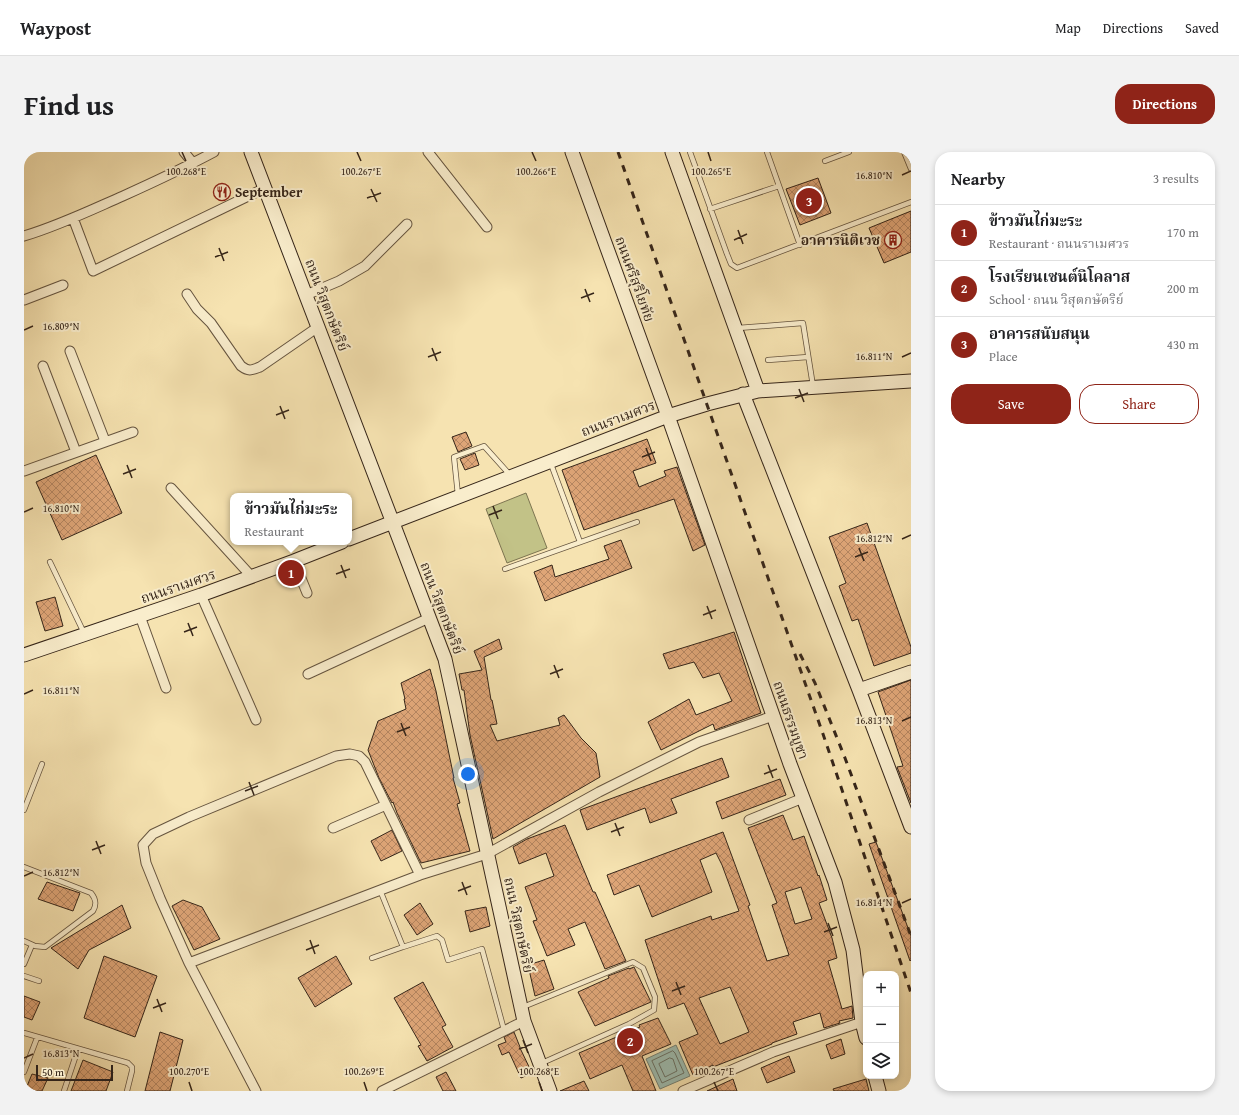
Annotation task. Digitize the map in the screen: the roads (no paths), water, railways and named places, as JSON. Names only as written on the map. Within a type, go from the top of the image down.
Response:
[{"type":"street","points":[[184,152],[194,163]]},
{"type":"street","points":[[24,236],[73,218],[194,163],[214,152]]},
{"type":"street","name":"ถนน วิสุตกษัตริย์","points":[[252,152],[445,659],[524,1021],[550,1091]]},
{"type":"street","points":[[428,152],[486,227]]},
{"type":"street","name":"ถนนศรีสุริโยทัย","points":[[572,152],[668,416]]},
{"type":"street","points":[[672,152],[758,391]]},
{"type":"street","points":[[73,218],[94,271],[265,188]]},
{"type":"street","points":[[306,295],[339,281],[365,266],[407,224]]},
{"type":"street","points":[[24,300],[63,285]]},
{"type":"street","points":[[187,294],[241,366],[246,370],[260,367],[318,326]]},
{"type":"street","points":[[70,351],[106,441]]},
{"type":"street","points":[[43,366],[76,452]]},
{"type":"street","name":"ถนนราเมศวร","points":[[352,538],[668,416],[743,394],[758,391],[911,381]]},
{"type":"street","points":[[743,394],[860,690],[911,827]]},
{"type":"street","name":"ถนนธรรมบูชา","points":[[668,416],[773,716],[835,882],[853,950],[863,1026]]},
{"type":"street","points":[[24,471],[133,432]]},
{"type":"street","points":[[171,488],[252,577]]},
{"type":"street","name":"ถนนราเมศวร","points":[[24,655],[252,577],[334,545]]},
{"type":"street","points":[[294,561],[307,593]]},
{"type":"street","points":[[200,595],[256,720]]},
{"type":"street","points":[[140,616],[166,688]]},
{"type":"street","points":[[308,674],[429,618]]},
{"type":"street","points":[[860,690],[911,672]]},
{"type":"street","points":[[189,963],[420,875],[487,854],[599,792],[699,742],[773,716]]},
{"type":"street","points":[[256,1091],[189,963],[146,863],[143,846],[153,834],[189,817],[314,764],[336,756],[350,754],[358,756],[365,762],[420,875]]},
{"type":"street","points":[[749,820],[803,798]]},
{"type":"street","points":[[334,828],[386,805]]},
{"type":"street","points":[[382,1091],[524,1021]]},
{"type":"street","points":[[683,1091],[773,1052],[862,1022]]},
{"type":"street","points":[[876,1079],[879,1091]]},
{"type":"lane","points":[[690,152],[727,254],[731,264],[735,267],[740,268],[911,202]]},
{"type":"lane","points":[[767,152],[800,245]]},
{"type":"lane","points":[[825,161],[849,152]]},
{"type":"lane","points":[[904,152],[911,169]]},
{"type":"lane","points":[[710,209],[779,186]]},
{"type":"lane","points":[[736,329],[803,323],[813,387]]},
{"type":"lane","points":[[768,360],[808,357]]},
{"type":"lane","points":[[458,497],[454,456],[484,446],[511,476]]},
{"type":"lane","points":[[550,462],[580,542]]},
{"type":"lane","points":[[505,569],[637,522]]},
{"type":"lane","points":[[50,562],[85,634]]},
{"type":"lane","points":[[24,810],[42,764]]},
{"type":"lane","points":[[24,867],[91,893],[96,901],[94,911],[45,947],[32,945],[24,941]]},
{"type":"lane","points":[[380,890],[403,947]]},
{"type":"lane","points":[[372,958],[437,936],[442,940],[448,960],[482,949],[504,1030]]},
{"type":"lane","points":[[24,964],[32,945]]},
{"type":"lane","points":[[521,1008],[633,962],[643,968],[655,997],[654,1010],[629,1024],[540,1064]]},
{"type":"lane","points":[[24,976],[39,981]]},
{"type":"lane","points":[[24,1033],[128,1063],[132,1067],[132,1071],[127,1091]]},
{"type":"lane","points":[[24,1072],[38,1038]]},
{"type":"lane","points":[[64,1091],[78,1049]]},
{"type":"water","points":[[676,1045],[690,1076],[660,1089],[646,1059]]},
{"type":"railway","points":[[618,152],[823,734],[911,993]]},
{"type":"railway","points":[[800,654],[815,683],[845,758],[911,936]]},
{"type":"place","name":"September","points":[[222,192]]},
{"type":"place","name":"อาคารสนับสนุน","points":[[809,201]]},
{"type":"place","name":"อาคารนิติเวช","points":[[893,240]]},
{"type":"place","name":"ข้าวมันไก่มะระ","points":[[291,573]]},
{"type":"place","name":"โรงเรียนเซนต์นิโคลาส","points":[[630,1041]]}]
